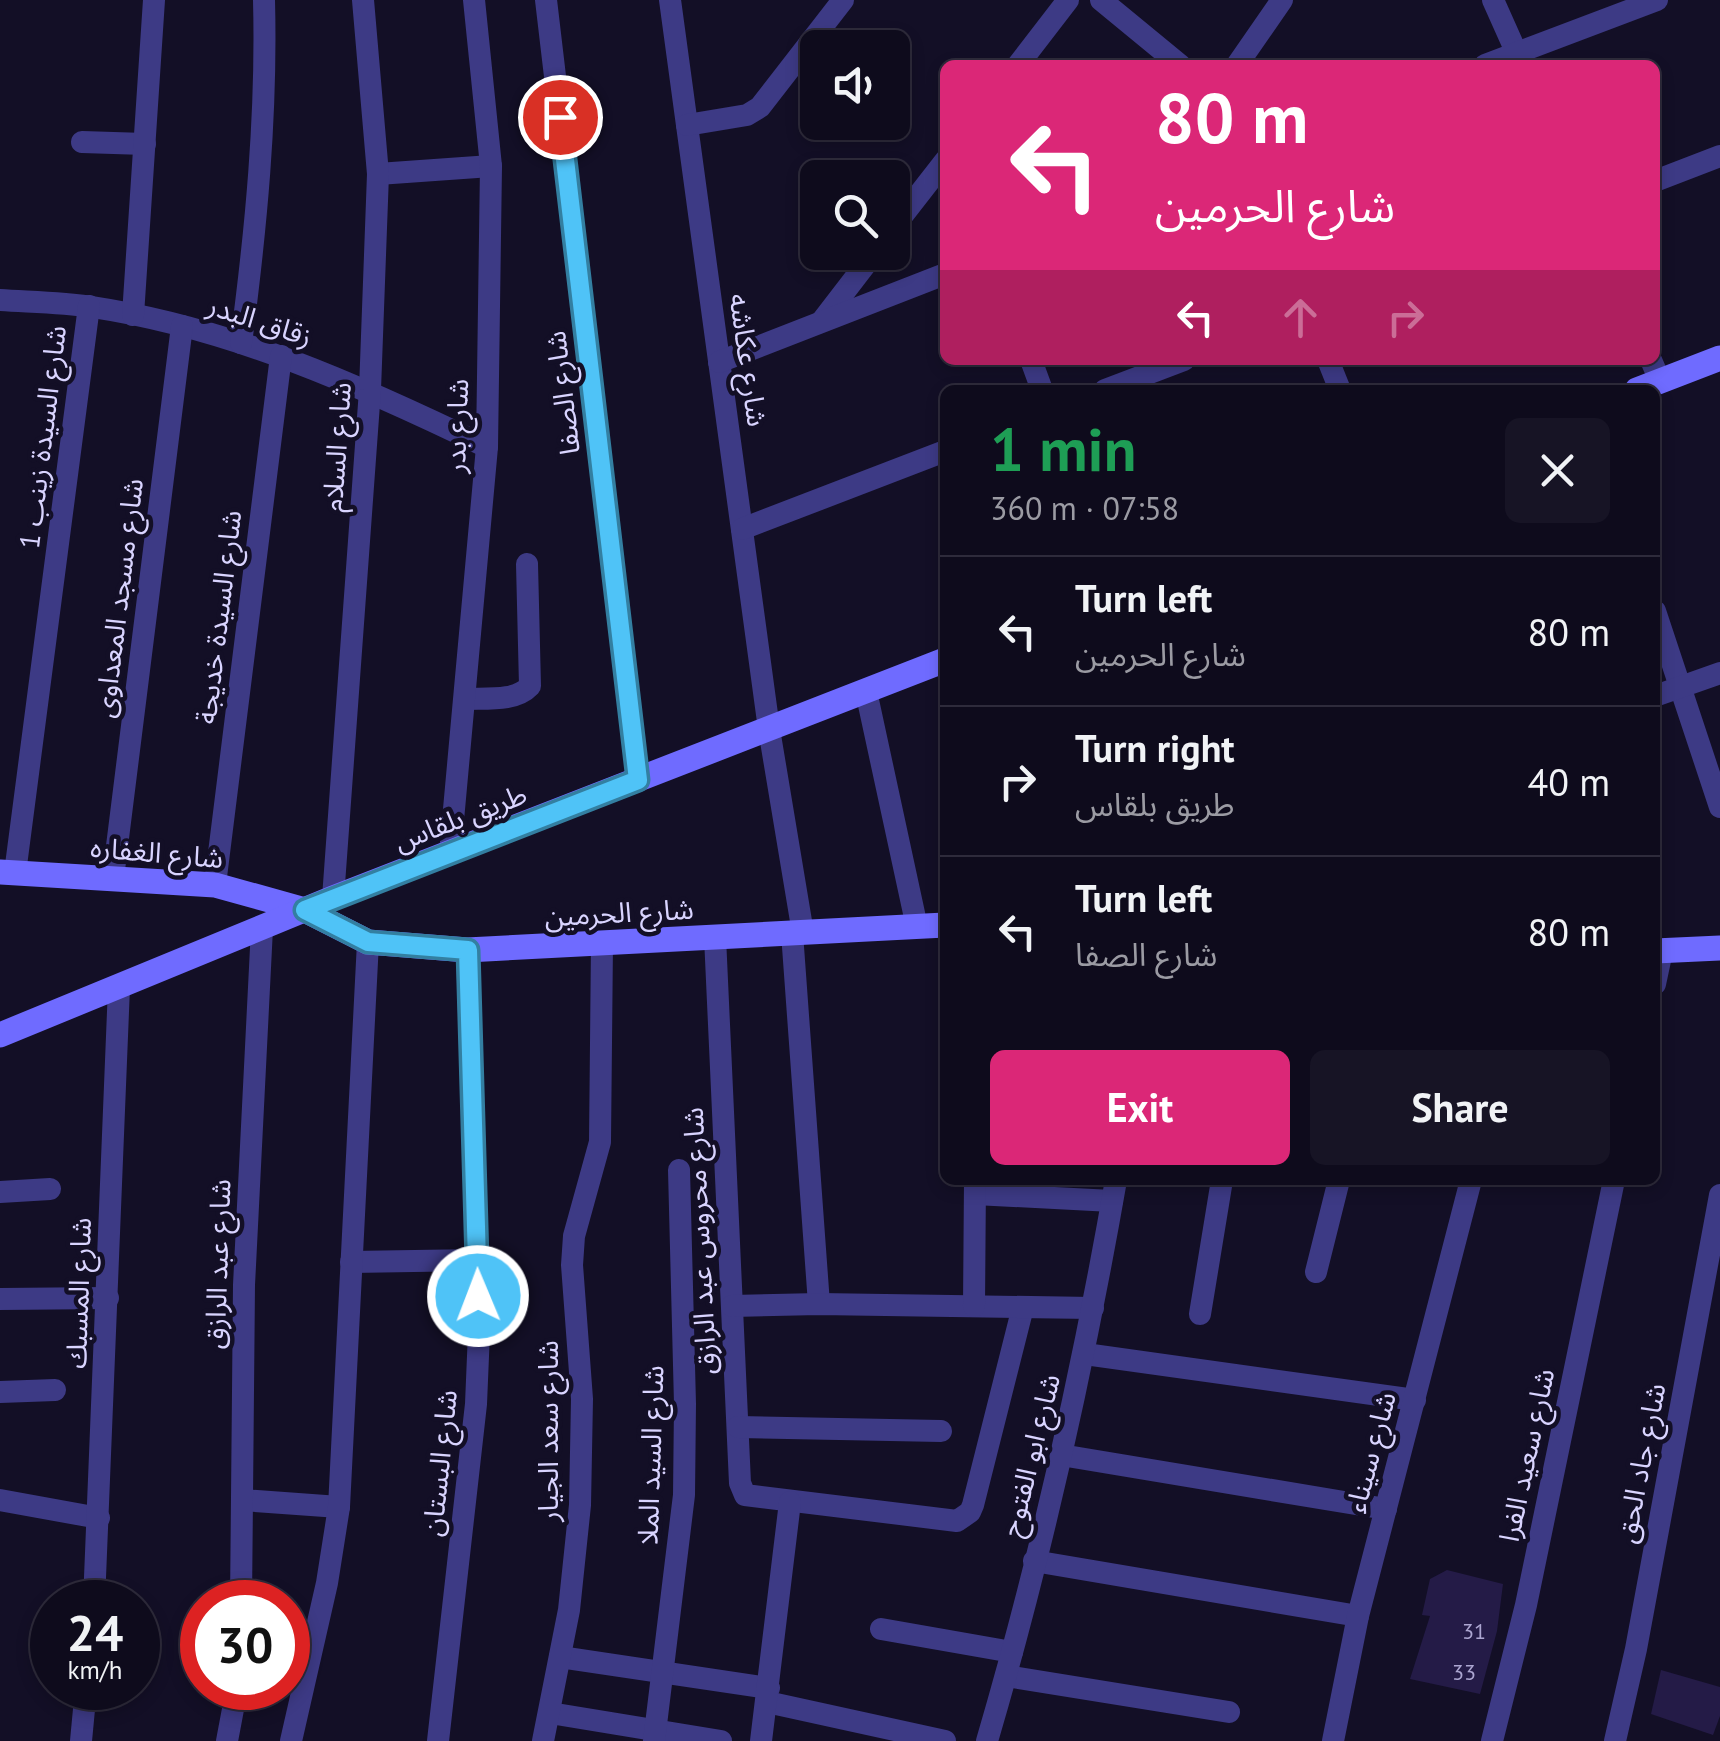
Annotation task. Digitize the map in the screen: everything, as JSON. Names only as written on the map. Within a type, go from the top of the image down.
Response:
[{"type":"main road","points":[[1649,377],[1720,358]]},
{"type":"main road","name":"طريق بلقاس","points":[[0,1035],[333,898],[940,662]]},
{"type":"main road","name":"شارع الغفاره","points":[[7,872],[214,884],[305,910]]},
{"type":"main road","name":"شارع الحرمين","points":[[305,910],[368,942],[468,950],[940,925]]},
{"type":"main road","points":[[1660,951],[1720,948]]},
{"type":"street","points":[[133,315],[154,0]]},
{"type":"street","points":[[241,343],[258,208],[266,72],[264,0]]},
{"type":"street","name":"شارع السلام","points":[[333,898],[370,390],[378,174],[363,0]]},
{"type":"street","name":"شارع بدر","points":[[450,853],[487,447],[491,166],[474,0]]},
{"type":"street","name":"شارع الصفا","points":[[546,0],[638,780]]},
{"type":"street","name":"شارع عكاشه","points":[[670,0],[798,933],[819,1304]]},
{"type":"street","points":[[1022,60],[1068,0]]},
{"type":"street","points":[[1101,0],[1174,60]]},
{"type":"street","points":[[1240,60],[1282,0]]},
{"type":"street","points":[[1494,0],[1519,59],[1657,0]]},
{"type":"street","points":[[687,125],[747,114],[760,106],[840,2]]},
{"type":"street","points":[[82,142],[145,144]]},
{"type":"street","points":[[1660,179],[1720,156]]},
{"type":"street","points":[[378,174],[491,166]]},
{"type":"street","points":[[910,206],[940,167]]},
{"type":"street","points":[[821,322],[861,270]]},
{"type":"street","points":[[719,362],[940,276]]},
{"type":"street","name":"زقاق البدر","points":[[0,300],[89,306],[241,343],[370,390],[487,447]]},
{"type":"street","name":"شارع السيدة زينب 1","points":[[7,872],[89,306]]},
{"type":"street","name":"شارع مسجد المعداوى","points":[[113,878],[182,326]]},
{"type":"street","name":"شارع السيدة خديجة","points":[[214,884],[281,356]]},
{"type":"street","points":[[1118,385],[1171,365]]},
{"type":"street","points":[[742,529],[940,454]]},
{"type":"street","points":[[465,699],[512,697],[530,686],[527,564]]},
{"type":"street","points":[[1660,626],[1720,807]]},
{"type":"street","points":[[1660,694],[1720,673]]},
{"type":"street","points":[[866,691],[918,927]]},
{"type":"street","name":"شارع عبد الرازق","points":[[241,1580],[244,1285],[262,928]]},
{"type":"street","name":"شارع محروس عبد الرازق","points":[[716,937],[741,1489],[751,1497],[957,1520],[970,1512],[1024,1307]]},
{"type":"street","points":[[291,1741],[327,1583],[338,1507],[368,942]]},
{"type":"street","name":"شارع سعد الجيار","points":[[543,1741],[569,1610],[580,1505],[582,1399],[572,1265],[574,1236],[600,1142],[602,943]]},
{"type":"street","name":"شارع البستان","points":[[438,1741],[476,1404],[477,1260],[468,950]]},
{"type":"street","name":"شارع المسبك","points":[[95,1580],[119,986]]},
{"type":"street","name":"شارع السيد الملا","points":[[655,1736],[684,1495],[679,1170]]},
{"type":"street","points":[[1200,1314],[1221,1185]]},
{"type":"street","points":[[1316,1272],[1337,1185]]},
{"type":"street","name":"شارع سيناء","points":[[1333,1741],[1358,1616],[1470,1185]]},
{"type":"street","name":"شارع سعيد الفرا","points":[[1492,1741],[1526,1605],[1613,1185]]},
{"type":"street","points":[[974,1306],[975,1187],[1114,1191]]},
{"type":"street","points":[[0,1192],[50,1189]]},
{"type":"street","name":"شارع ابو الفتوح","points":[[987,1741],[1085,1354],[1114,1191]]},
{"type":"street","name":"شارع جاد الحق","points":[[1615,1741],[1720,1195]]},
{"type":"street","points":[[352,1262],[477,1260]]},
{"type":"street","points":[[0,1299],[108,1298]]},
{"type":"street","points":[[732,1306],[1094,1308]]},
{"type":"street","points":[[1085,1354],[1415,1400]]},
{"type":"street","points":[[0,1392],[55,1390]]},
{"type":"street","points":[[738,1427],[941,1431]]},
{"type":"street","points":[[1061,1455],[1386,1510]]},
{"type":"street","points":[[0,1500],[99,1518]]},
{"type":"street","points":[[242,1500],[338,1507]]},
{"type":"street","points":[[761,1741],[790,1502]]},
{"type":"street","points":[[1034,1561],[1358,1616]]},
{"type":"street","points":[[881,1629],[1012,1652]]},
{"type":"street","points":[[560,1657],[662,1672],[768,1695],[945,1741]]},
{"type":"street","points":[[1006,1676],[1230,1712]]},
{"type":"street","points":[[81,1741],[84,1710]]},
{"type":"street","points":[[227,1741],[233,1710]]},
{"type":"street","points":[[550,1713],[655,1736],[721,1741]]},
{"type":"building","points":[[1447,1570],[1503,1584],[1497,1631],[1480,1694],[1410,1679],[1430,1616],[1422,1615],[1430,1579]]},
{"type":"building","points":[[1661,1670],[1720,1687],[1720,1716],[1713,1735],[1651,1714]]},
{"type":"route","points":[[478,1296],[468,950],[368,942],[305,910],[638,780],[560,117]]}]
